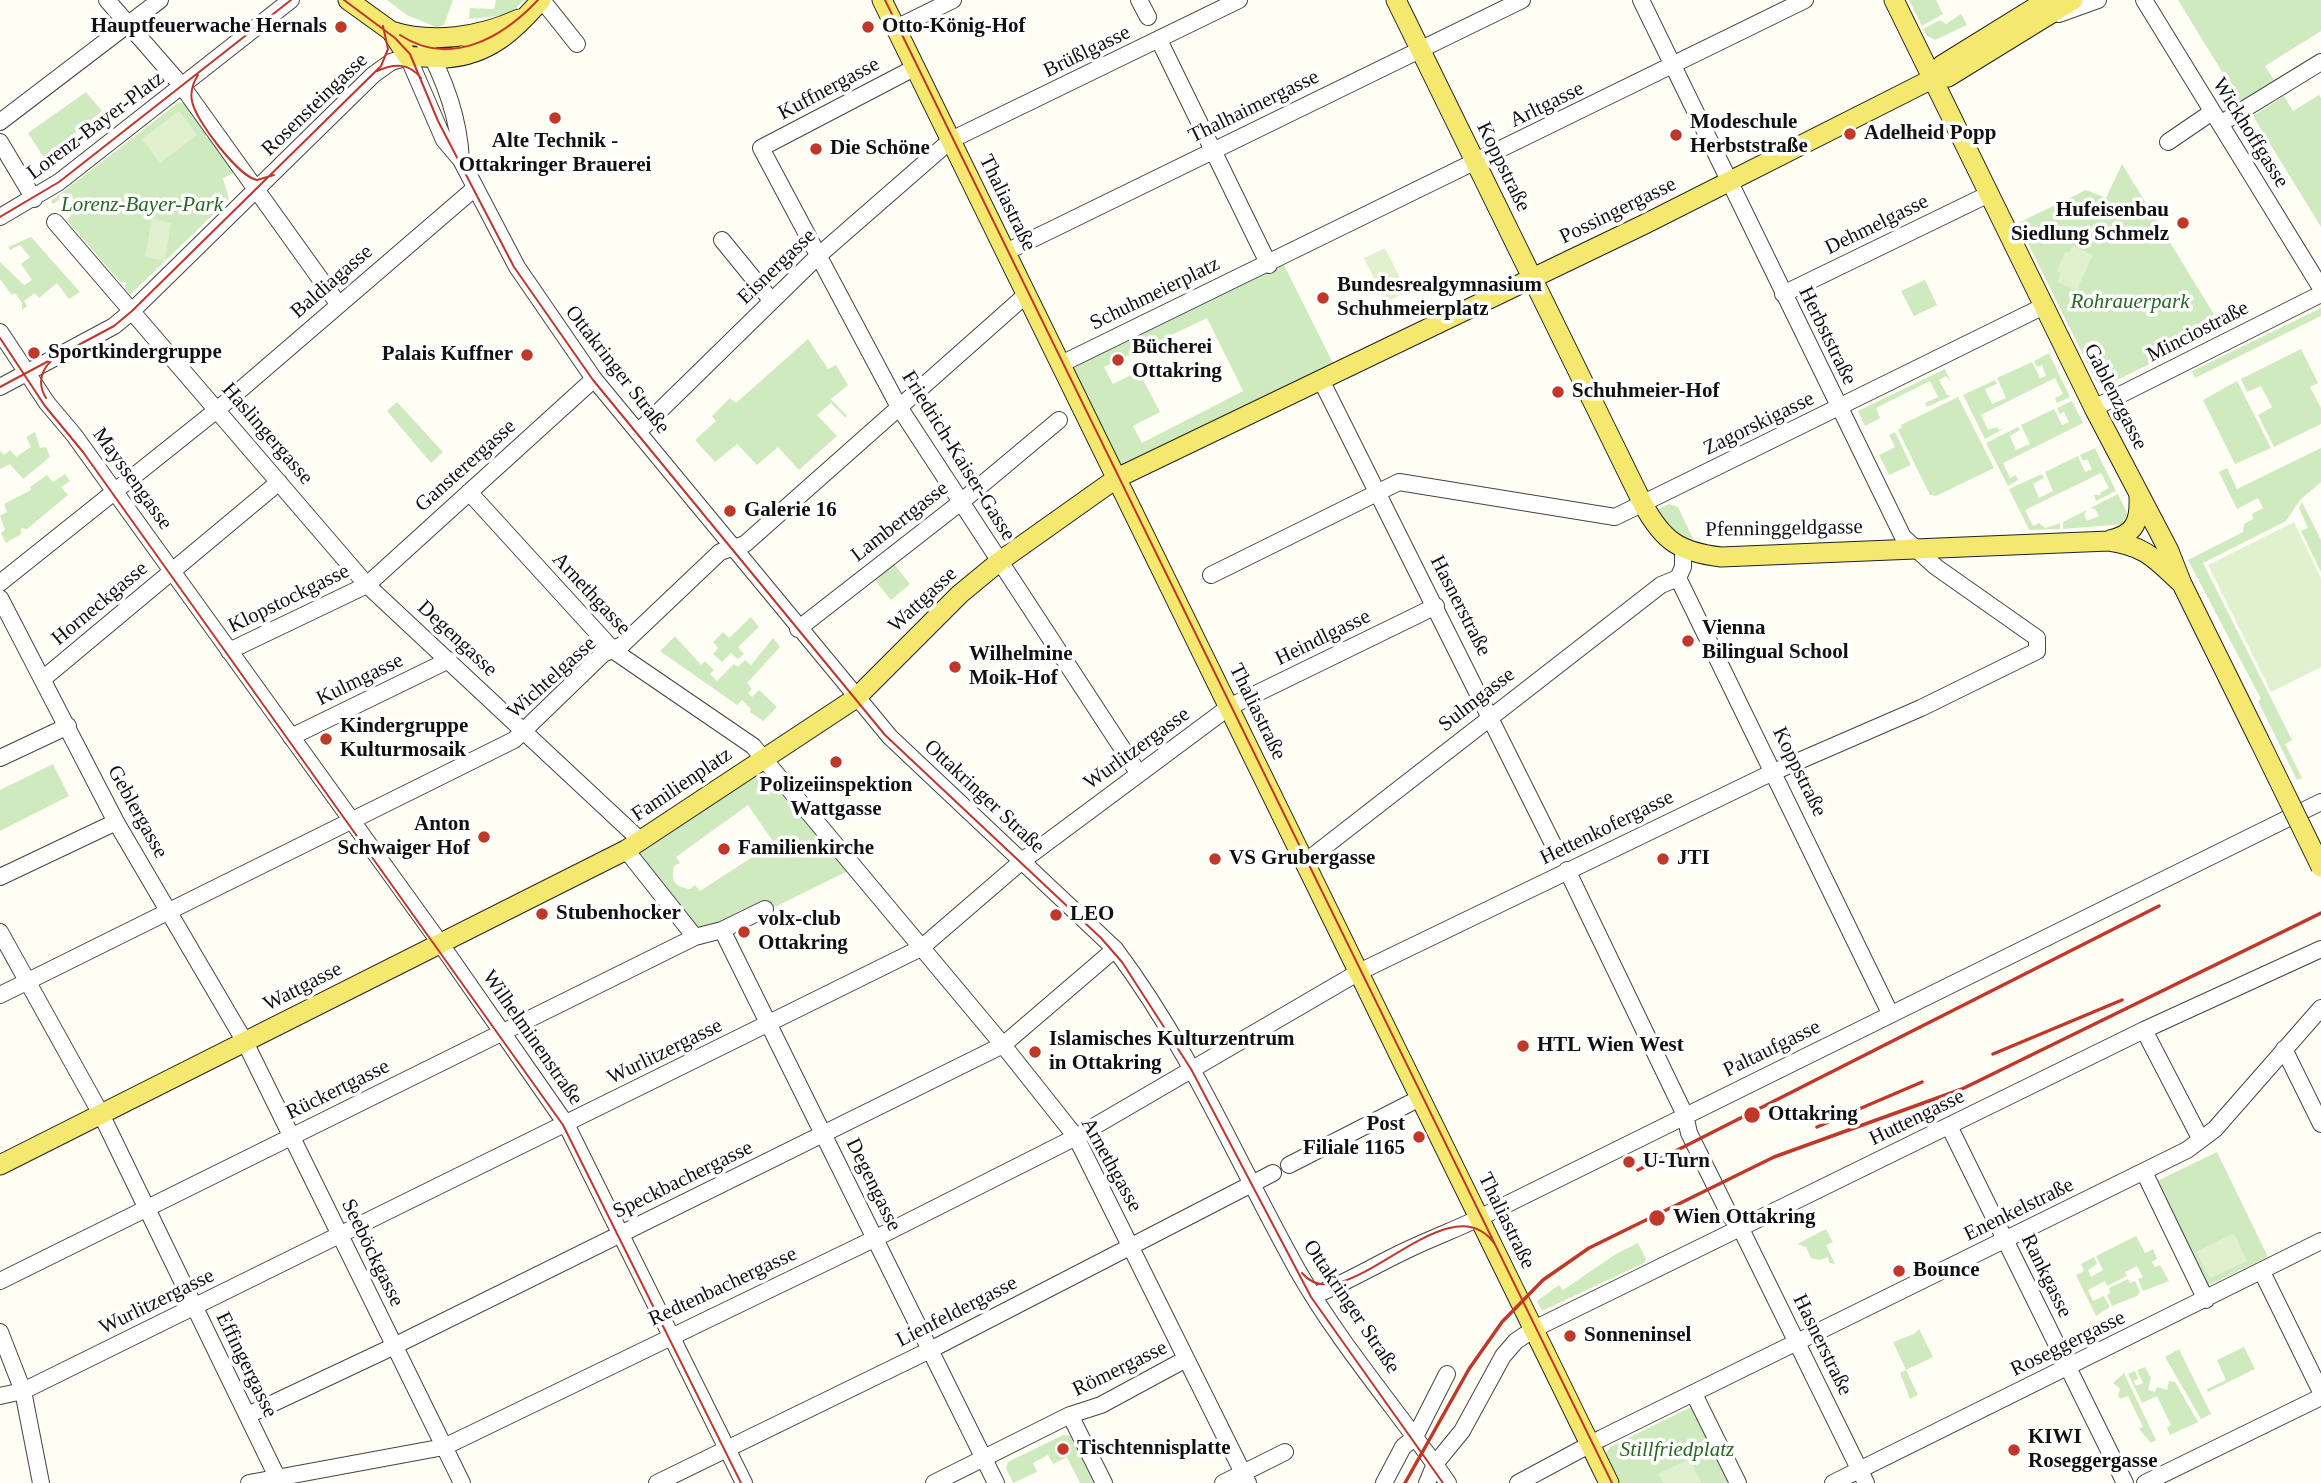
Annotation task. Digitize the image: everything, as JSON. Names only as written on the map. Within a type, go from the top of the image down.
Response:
[{"type":"main road","name":"Thaliastraße","points":[[882,0],[1590,1445]]},
{"type":"main road","name":"Koppstraße","points":[[1396,0],[1643,504]]},
{"type":"main road","name":"Gablenzgasse","points":[[1894,0],[2094,408],[2169,551],[2182,584],[2321,867]]},
{"type":"main road","name":"Possingergasse","points":[[1322,382],[1932,79],[1948,77],[2045,9],[2073,0]]},
{"type":"main road","points":[[355,3],[391,31],[408,57],[433,58],[458,57],[491,47],[502,41],[537,5]]},
{"type":"main road","points":[[391,31],[422,38],[485,30],[537,5]]},
{"type":"main road","points":[[1117,478],[1322,382]]},
{"type":"main road","name":"Wattgasse","points":[[763,758],[856,698],[920,632],[1000,561],[1117,478]]},
{"type":"main road","points":[[2109,541],[2127,535],[2137,525],[2140,517],[2139,494]]},
{"type":"main road","name":"Pfenninggeldgasse","points":[[1643,504],[1655,525],[1692,554],[1721,557],[2109,541],[2136,545],[2182,584]]},
{"type":"main road","name":"Familienplatz","points":[[633,845],[763,758]]},
{"type":"main road","name":"Wattgasse","points":[[0,1165],[633,845]]},
{"type":"main road","points":[[1590,1445],[1609,1483]]},
{"type":"street","points":[[107,0],[182,86],[291,0]]},
{"type":"street","points":[[0,122],[160,0]]},
{"type":"street","points":[[896,27],[953,0]]},
{"type":"street","points":[[1139,0],[1148,18]]},
{"type":"street","name":"Brüßlgasse","points":[[951,140],[1240,0]]},
{"type":"street","name":"Thalhaimergasse","points":[[1006,252],[1522,0]]},
{"type":"street","name":"Herbststraße","points":[[1641,0],[1727,181],[1911,548],[2037,638]]},
{"type":"street","name":"Arltgasse","points":[[1269,265],[1805,0]]},
{"type":"street","points":[[2045,9],[2098,0]]},
{"type":"street","name":"Wickhoffgasse","points":[[2144,0],[2321,288]]},
{"type":"street","points":[[537,5],[577,44]]},
{"type":"street","name":"Ottakringer Straße","points":[[422,38],[433,58],[454,117],[461,160]]},
{"type":"street","points":[[1159,40],[1269,265]]},
{"type":"street","name":"Ottakringer Straße","points":[[408,57],[444,140],[461,160],[517,267],[594,379],[856,698],[937,785],[1115,949],[1193,1067],[1313,1296],[1448,1483]]},
{"type":"street","name":"Rosensteingasse","points":[[257,191],[373,75],[391,62],[408,57]]},
{"type":"street","points":[[2168,142],[2321,62]]},
{"type":"street","name":"Kuffnergasse","points":[[761,148],[916,68]]},
{"type":"street","name":"Lorenz-Bayer-Platz","points":[[0,217],[34,199],[182,86],[257,191]]},
{"type":"street","name":"Eisnergasse","points":[[638,432],[818,256],[951,140]]},
{"type":"street","points":[[0,142],[34,199]]},
{"type":"street","name":"Friedrich-Kaiser-Gasse","points":[[761,148],[899,407],[1139,774]]},
{"type":"street","name":"Baldiagasse","points":[[0,583],[218,409],[475,188]]},
{"type":"street","points":[[0,387],[114,326],[132,312],[257,191],[339,305]]},
{"type":"street","name":"Dehmelgasse","points":[[1783,294],[1989,194]]},
{"type":"street","points":[[55,222],[132,312]]},
{"type":"street","points":[[722,240],[771,300]]},
{"type":"street","name":"Schuhmeierplatz","points":[[1061,364],[1269,265]]},
{"type":"street","name":"Minciostraße","points":[[2094,408],[2321,294]]},
{"type":"street","name":"Wichtelgasse","points":[[0,995],[513,740],[603,654],[614,651],[720,552],[745,544],[1027,295]]},
{"type":"street","name":"Zagorskigasse","points":[[1643,504],[2044,306]]},
{"type":"street","name":"Haslingergasse","points":[[132,312],[367,585]]},
{"type":"street","name":"Mayssengasse","points":[[0,332],[29,372],[47,403],[74,435],[229,651]]},
{"type":"street","name":"Gansterergasse","points":[[367,585],[594,379]]},
{"type":"street","name":"Hasnerstraße","points":[[1322,382],[1380,492],[1556,850]]},
{"type":"street","name":"Lambertgasse","points":[[798,629],[961,502],[1059,420]]},
{"type":"street","name":"Horneckgasse","points":[[44,678],[279,481]]},
{"type":"street","points":[[1212,575],[1399,482],[1604,517],[1615,517],[1643,504]]},
{"type":"street","name":"Arnethgasse","points":[[469,492],[614,651],[753,746],[763,758]]},
{"type":"street","points":[[1678,578],[1683,568],[1683,549]]},
{"type":"street","name":"Sulmgasse","points":[[1305,862],[1661,585],[1678,578]]},
{"type":"street","name":"Koppstraße","points":[[1678,578],[1890,1013]]},
{"type":"street","name":"Klopstockgasse","points":[[229,651],[367,585]]},
{"type":"street","name":"Degengasse","points":[[367,585],[524,730],[633,845]]},
{"type":"street","name":"Geblergasse","points":[[0,598],[117,822],[245,1042]]},
{"type":"street","name":"Heindlgasse","points":[[1229,707],[1436,606]]},
{"type":"street","name":"Hettenkofergasse","points":[[1193,1067],[1359,972],[1774,772],[2009,666],[2037,651],[2037,638]]},
{"type":"street","name":"Wilhelminenstraße","points":[[229,651],[440,943],[566,1124],[744,1483]]},
{"type":"street","name":"Kulmgasse","points":[[291,737],[449,660]]},
{"type":"street","name":"Wurlitzergasse","points":[[0,1396],[23,1391],[921,948],[1022,861],[1229,707]]},
{"type":"street","points":[[0,758],[68,726]]},
{"type":"street","name":"Familienplatz","points":[[763,758],[857,869]]},
{"type":"street","name":"Paltaufgasse","points":[[1313,1296],[1342,1285],[1446,1231],[1479,1218],[2321,802]]},
{"type":"street","points":[[0,877],[117,822]]},
{"type":"street","name":"Familienplatz","points":[[633,845],[695,937]]},
{"type":"street","name":"Arnethgasse","points":[[857,869],[1076,1137],[1245,1478]]},
{"type":"street","name":"Hasnerstraße","points":[[1567,870],[1685,1115],[1689,1133],[1730,1216],[1740,1227],[1863,1476]]},
{"type":"street","points":[[695,937],[722,930],[765,909]]},
{"type":"street","name":"Degengasse","points":[[722,930],[996,1483]]},
{"type":"street","name":"Effingergasse","points":[[0,932],[101,1114],[279,1480]]},
{"type":"street","name":"Rückertgasse","points":[[0,1281],[695,937]]},
{"type":"street","name":"Huttengasse","points":[[1427,1483],[1435,1464],[1462,1431],[1509,1348],[1534,1329],[2144,1030],[2321,948]]},
{"type":"street","name":"Speckbachergasse","points":[[248,1415],[394,1346],[1003,1045],[1115,949]]},
{"type":"street","name":"Enenkelstraße","points":[[1694,1394],[2187,1150],[2215,1129],[2321,1008]]},
{"type":"street","points":[[2144,1030],[2200,1138]]},
{"type":"street","name":"Seeböckgasse","points":[[245,1042],[462,1483]]},
{"type":"street","points":[[2284,1049],[2321,1124]]},
{"type":"street","name":"Redtenbachergasse","points":[[249,1483],[279,1480],[444,1447],[876,1238],[1076,1137],[1193,1067]]},
{"type":"street","points":[[1289,1165],[1420,1098]]},
{"type":"street","name":"Rankgasse","points":[[1949,1126],[2125,1483]]},
{"type":"street","points":[[2144,1172],[2206,1300]]},
{"type":"street","name":"Lienfeldergasse","points":[[657,1483],[930,1350],[1273,1173]]},
{"type":"street","name":"Roseggergasse","points":[[1833,1483],[1863,1476],[2068,1367],[2321,1241]]},
{"type":"street","points":[[2262,1272],[2321,1392]]},
{"type":"street","points":[[0,1332],[23,1391],[41,1483]]},
{"type":"street","name":"Römergasse","points":[[984,1458],[1070,1415],[1101,1405],[1186,1359]]},
{"type":"street","points":[[1384,1483],[1403,1447],[1414,1439],[1447,1374]]},
{"type":"street","points":[[1518,1483],[1694,1394],[1738,1483]]},
{"type":"street","points":[[2145,1483],[2321,1397]]},
{"type":"street","points":[[1070,1415],[1104,1483]]},
{"type":"street","points":[[1223,1483],[1245,1478],[1285,1452]]},
{"type":"street","points":[[934,1483],[984,1458]]},
{"type":"green space","points":[[387,0],[453,0],[444,25],[436,27],[407,15]]},
{"type":"green space","points":[[496,0],[524,0],[509,15],[469,19],[470,8],[494,9]]},
{"type":"green space","points":[[1909,0],[1936,0],[1943,14],[1922,26]]},
{"type":"green space","points":[[2178,0],[2321,0],[2321,31],[2265,66],[2274,80],[2240,101]]},
{"type":"green space","points":[[1961,14],[1967,25],[1935,40],[1927,36],[1923,29],[1940,20],[1946,24]]},
{"type":"green space","points":[[86,92],[102,111],[44,158],[28,133]]},
{"type":"green space","points":[[2319,95],[2321,227],[2253,116],[2284,96],[2293,111]]},
{"type":"green space","name":"Lorenz-Bayer-Park","points":[[179,102],[185,104],[207,135],[205,137],[234,173],[223,178],[229,199],[131,294],[125,289],[126,282],[121,283],[67,220],[72,214],[73,199],[68,193],[53,204],[51,201]]},
{"type":"green space","points":[[179,111],[197,135],[160,163],[142,139]]},
{"type":"green space","name":"Rohrauerpark","points":[[2122,164],[2223,329],[2102,387],[2097,383],[2018,223],[2086,190],[2106,198]]},
{"type":"green space","points":[[152,219],[171,223],[165,261],[145,257]]},
{"type":"green space","points":[[31,237],[80,292],[69,299],[57,283],[39,298],[35,293],[24,301],[27,306],[22,310],[22,303],[15,293],[12,295],[0,279],[0,262],[24,285],[32,280],[21,264],[30,257],[20,245],[10,250],[8,247]]},
{"type":"green space","points":[[2073,246],[2093,255],[2077,290],[2057,282],[2061,273],[2057,271],[2065,252],[2069,253]]},
{"type":"green space","points":[[1385,248],[1407,292],[1386,302],[1364,258]]},
{"type":"green space","points":[[1283,263],[1335,367],[1117,478],[1061,364]],"holes":[[[1207,318],[1243,391],[1142,443],[1133,426],[1160,412],[1141,376],[1145,373],[1143,369],[1113,384],[1104,367]]]},
{"type":"green space","points":[[1925,280],[1937,305],[1914,316],[1901,291]]},
{"type":"green space","points":[[2321,308],[2321,316],[2195,378],[2192,371]]},
{"type":"green space","points":[[808,339],[828,369],[836,365],[848,385],[831,399],[847,416],[831,403],[817,415],[837,436],[799,470],[778,447],[757,465],[737,444],[715,462],[695,440],[716,421],[712,416],[730,398],[736,403]]},
{"type":"green space","points":[[2301,349],[2318,383],[2310,387],[2321,408],[2321,424],[2274,447],[2258,415],[2272,407],[2261,386],[2247,392],[2241,379]]},
{"type":"green space","points":[[2049,353],[2070,397],[2057,403],[2055,398],[2063,394],[2055,378],[1981,415],[1988,430],[2005,428],[1985,439],[1963,395],[1995,380],[1997,384],[1985,389],[1992,404],[2006,398],[1997,378],[2032,362],[2040,378],[2046,376],[2042,365],[2037,367],[2034,361]]},
{"type":"green space","points":[[1945,369],[1951,382],[1946,376],[1939,380],[1947,395],[1951,396],[1927,407],[1925,403],[1938,397],[1930,381],[1876,408],[1880,418],[1865,426],[1858,411]]},
{"type":"green space","points":[[2237,381],[2271,448],[2235,464],[2203,400]]},
{"type":"green space","points":[[1958,397],[1994,468],[1936,496],[1930,495],[1898,430],[1902,428],[1901,425]]},
{"type":"green space","points":[[2072,401],[2083,423],[2003,463],[2010,478],[2016,475],[2018,480],[2008,486],[1986,443],[2018,427],[2020,430],[2010,436],[2016,450],[2030,444],[2021,425],[2054,409],[2062,425],[2069,422],[2064,412],[2060,414],[2057,408]]},
{"type":"green space","points":[[397,402],[443,452],[431,463],[387,411]]},
{"type":"green space","points":[[35,432],[40,448],[46,447],[50,457],[23,479],[10,464],[0,469],[0,451],[4,455],[10,450],[16,457],[31,447],[26,437]]},
{"type":"green space","points":[[1895,432],[1911,465],[1889,475],[1879,455],[1895,447],[1889,435]]},
{"type":"green space","points":[[2095,448],[2116,491],[2096,501],[2094,495],[2101,495],[2100,493],[2109,488],[2101,473],[2025,510],[2033,526],[2039,523],[2045,528],[2060,523],[2060,529],[2029,530],[2009,489],[2042,474],[2044,478],[2033,484],[2039,498],[2053,491],[2045,472],[2078,456],[2085,472],[2092,469],[2087,459],[2083,461],[2080,455]]},
{"type":"green space","points":[[2321,448],[2321,482],[2300,500],[2286,521],[2203,563],[2292,740],[2285,744],[2302,778],[2297,780],[2258,701],[2261,699],[2188,560],[2243,532],[2244,524],[2253,519],[2252,514],[2263,508],[2258,498],[2237,509],[2219,472],[2227,468],[2237,489]]},
{"type":"green space","points":[[65,474],[70,481],[61,487],[68,495],[27,529],[21,528],[21,534],[6,543],[1,533],[5,530],[0,516],[7,512],[4,504],[31,490],[30,487],[47,475],[53,482]]},
{"type":"green space","points":[[2118,494],[2128,515],[2125,524],[2063,529],[2063,522],[2087,510],[2084,514],[2087,521],[2099,516],[2095,509],[2090,508]]},
{"type":"green space","points":[[2302,502],[2321,540],[2321,572],[2301,531],[2308,528],[2299,508]]},
{"type":"green space","points":[[1669,504],[1678,507],[1695,543],[1687,543],[1654,511]]},
{"type":"green space","points":[[2294,522],[2321,578],[2321,667],[2271,692],[2208,565]]},
{"type":"green space","points":[[894,564],[910,584],[891,600],[874,579]]},
{"type":"green space","points":[[751,617],[759,627],[738,647],[744,654],[738,659],[731,653],[722,662],[713,654],[718,648],[713,642],[723,632],[729,638]]},
{"type":"green space","points":[[675,636],[701,665],[705,661],[714,670],[710,674],[717,681],[734,664],[738,667],[745,660],[751,665],[773,638],[780,647],[747,683],[752,689],[748,693],[752,697],[759,690],[777,707],[763,721],[750,712],[751,709],[742,700],[737,705],[660,651]]},
{"type":"green space","points":[[53,764],[69,796],[0,831],[0,790]]},
{"type":"green space","points":[[763,774],[848,871],[728,930],[697,931],[638,855],[755,776]],"holes":[[[748,805],[774,843],[700,891],[695,885],[690,889],[680,886],[674,880],[674,866],[680,863],[676,857]]]},
{"type":"green space","points":[[2217,1152],[2268,1257],[2207,1286],[2155,1182]]},
{"type":"green space","points":[[1826,1229],[1833,1242],[1826,1245],[1835,1264],[1829,1263],[1828,1257],[1820,1260],[1811,1258],[1806,1247],[1797,1244]]},
{"type":"green space","points":[[2234,1233],[2247,1261],[2210,1278],[2196,1252]]},
{"type":"green space","points":[[2136,1236],[2145,1253],[2153,1249],[2157,1259],[2152,1262],[2155,1267],[2160,1265],[2169,1281],[2143,1291],[2138,1279],[2143,1277],[2137,1266],[2125,1272],[2127,1276],[2107,1286],[2105,1281],[2088,1290],[2093,1301],[2104,1296],[2110,1307],[2096,1316],[2076,1275],[2084,1271],[2081,1264],[2094,1257],[2097,1264],[2088,1270],[2091,1277],[2103,1270],[2096,1256]]},
{"type":"green space","points":[[1638,1243],[1646,1259],[1644,1263],[1542,1311],[1537,1301],[1559,1285],[1563,1290],[1616,1254]]},
{"type":"green space","points":[[2128,1279],[2130,1283],[2135,1281],[2140,1292],[2137,1296],[2112,1306],[2107,1295],[2110,1293],[2109,1288]]},
{"type":"green space","points":[[1919,1329],[1933,1357],[1906,1370],[1893,1342],[1914,1334]]},
{"type":"green space","points":[[2244,1347],[2255,1369],[2208,1392],[2207,1389],[2226,1380],[2217,1360]]},
{"type":"green space","points":[[2179,1349],[2211,1414],[2201,1419],[2165,1357]]},
{"type":"green space","points":[[2145,1367],[2151,1378],[2148,1390],[2155,1392],[2157,1387],[2167,1390],[2169,1381],[2175,1382],[2198,1422],[2170,1435],[2167,1428],[2171,1425],[2157,1396],[2142,1403],[2128,1374],[2135,1371],[2138,1379],[2134,1381],[2136,1386],[2143,1383],[2137,1370]]},
{"type":"green space","points":[[1906,1370],[1918,1395],[1910,1399],[1900,1373]]},
{"type":"green space","points":[[2124,1373],[2156,1440],[2151,1443],[2139,1429],[2143,1427],[2128,1396],[2120,1399],[2118,1396],[2120,1389],[2113,1383]]},
{"type":"green space","name":"Stillfriedplatz","points":[[1691,1407],[1731,1483],[1620,1483],[1606,1453],[1610,1447]]},
{"type":"green space","points":[[1063,1435],[1070,1436],[1094,1483],[1080,1483],[1067,1457],[1053,1464],[1048,1455],[1033,1463],[1037,1472],[1013,1483],[1006,1468],[1008,1462]]},
{"type":"green space","points":[[1690,1459],[1701,1483],[1663,1483],[1658,1474]]},
{"type":"tram line","points":[[0,217],[59,182],[291,0]]},
{"type":"tram line","points":[[344,0],[395,38],[410,54],[438,121],[514,267],[593,380],[885,735],[1101,938],[1122,962],[1191,1069],[1311,1297],[1443,1483]]},
{"type":"tram line","points":[[400,35],[419,45],[438,49],[474,44],[508,26],[538,0]]},
{"type":"tram line","points":[[885,0],[1612,1483]]},
{"type":"tram line","points":[[0,387],[114,326],[132,311],[381,66],[388,49],[383,26]]},
{"type":"tram line","points":[[377,71],[401,66],[412,69],[421,78]]},
{"type":"tram line","points":[[198,75],[192,88],[192,101],[201,121],[219,146],[249,177],[257,180],[274,175]]},
{"type":"tram line","points":[[0,338],[45,406],[83,452],[563,1125],[741,1483]]},
{"type":"tram line","points":[[46,398],[41,386],[42,375],[57,356]]},
{"type":"tram line","points":[[1302,1273],[1321,1284],[1344,1281],[1426,1237],[1452,1227],[1476,1229],[1496,1246]]},
{"type":"railway","points":[[1638,1170],[2159,906]]},
{"type":"railway","points":[[1405,1483],[1469,1369],[1502,1322],[1543,1280],[1589,1248],[1774,1157],[1962,1089],[2321,913]]},
{"type":"railway","points":[[1993,1054],[2122,1000]]},
{"type":"railway","points":[[1817,1127],[1922,1082]]},
{"type":"place","name":"Hauptfeuerwache Hernals","points":[[341,27]]},
{"type":"place","name":"Otto-König-Hof","points":[[868,27]]},
{"type":"place","name":"Alte Technik - Ottakringer Brauerei","points":[[555,118]]},
{"type":"place","name":"Adelheid Popp","points":[[1850,134]]},
{"type":"place","name":"Modeschule Herbststraße","points":[[1676,135]]},
{"type":"place","name":"Die Schöne","points":[[816,149]]},
{"type":"place","name":"Hufeisenbau Siedlung Schmelz","points":[[2183,223]]},
{"type":"place","name":"Bundesrealgymnasium Schuhmeierplatz","points":[[1323,298]]},
{"type":"place","name":"Sportkindergruppe","points":[[34,353]]},
{"type":"place","name":"Palais Kuffner","points":[[527,355]]},
{"type":"place","name":"Bücherei Ottakring","points":[[1118,360]]},
{"type":"place","name":"Schuhmeier-Hof","points":[[1558,392]]},
{"type":"place","name":"Galerie 16","points":[[730,511]]},
{"type":"place","name":"Vienna Bilingual School","points":[[1688,641]]},
{"type":"place","name":"Wilhelmine Moik-Hof","points":[[955,667]]},
{"type":"place","name":"Kindergruppe Kulturmosaik","points":[[326,739]]},
{"type":"place","name":"Polizeiinspektion Wattgasse","points":[[836,762]]},
{"type":"place","name":"Anton Schwaiger Hof","points":[[484,837]]},
{"type":"place","name":"Familienkirche","points":[[724,849]]},
{"type":"place","name":"VS Grubergasse","points":[[1215,859]]},
{"type":"place","name":"JTI","points":[[1663,859]]},
{"type":"place","name":"Stubenhocker","points":[[542,914]]},
{"type":"place","name":"LEO","points":[[1056,915]]},
{"type":"place","name":"volx-club Ottakring","points":[[744,932]]},
{"type":"place","name":"HTL Wien West","points":[[1523,1046]]},
{"type":"place","name":"Islamisches Kulturzentrum in Ottakring","points":[[1035,1052]]},
{"type":"place","name":"Ottakring","points":[[1752,1115]]},
{"type":"place","name":"Post Filiale 1165","points":[[1419,1137]]},
{"type":"place","name":"U-Turn","points":[[1629,1162]]},
{"type":"place","name":"Wien Ottakring","points":[[1657,1218]]},
{"type":"place","name":"Bounce","points":[[1899,1271]]},
{"type":"place","name":"Sonneninsel","points":[[1570,1336]]},
{"type":"place","name":"Tischtennisplatte","points":[[1063,1449]]},
{"type":"place","name":"KIWI Roseggergasse","points":[[2014,1450]]}]
